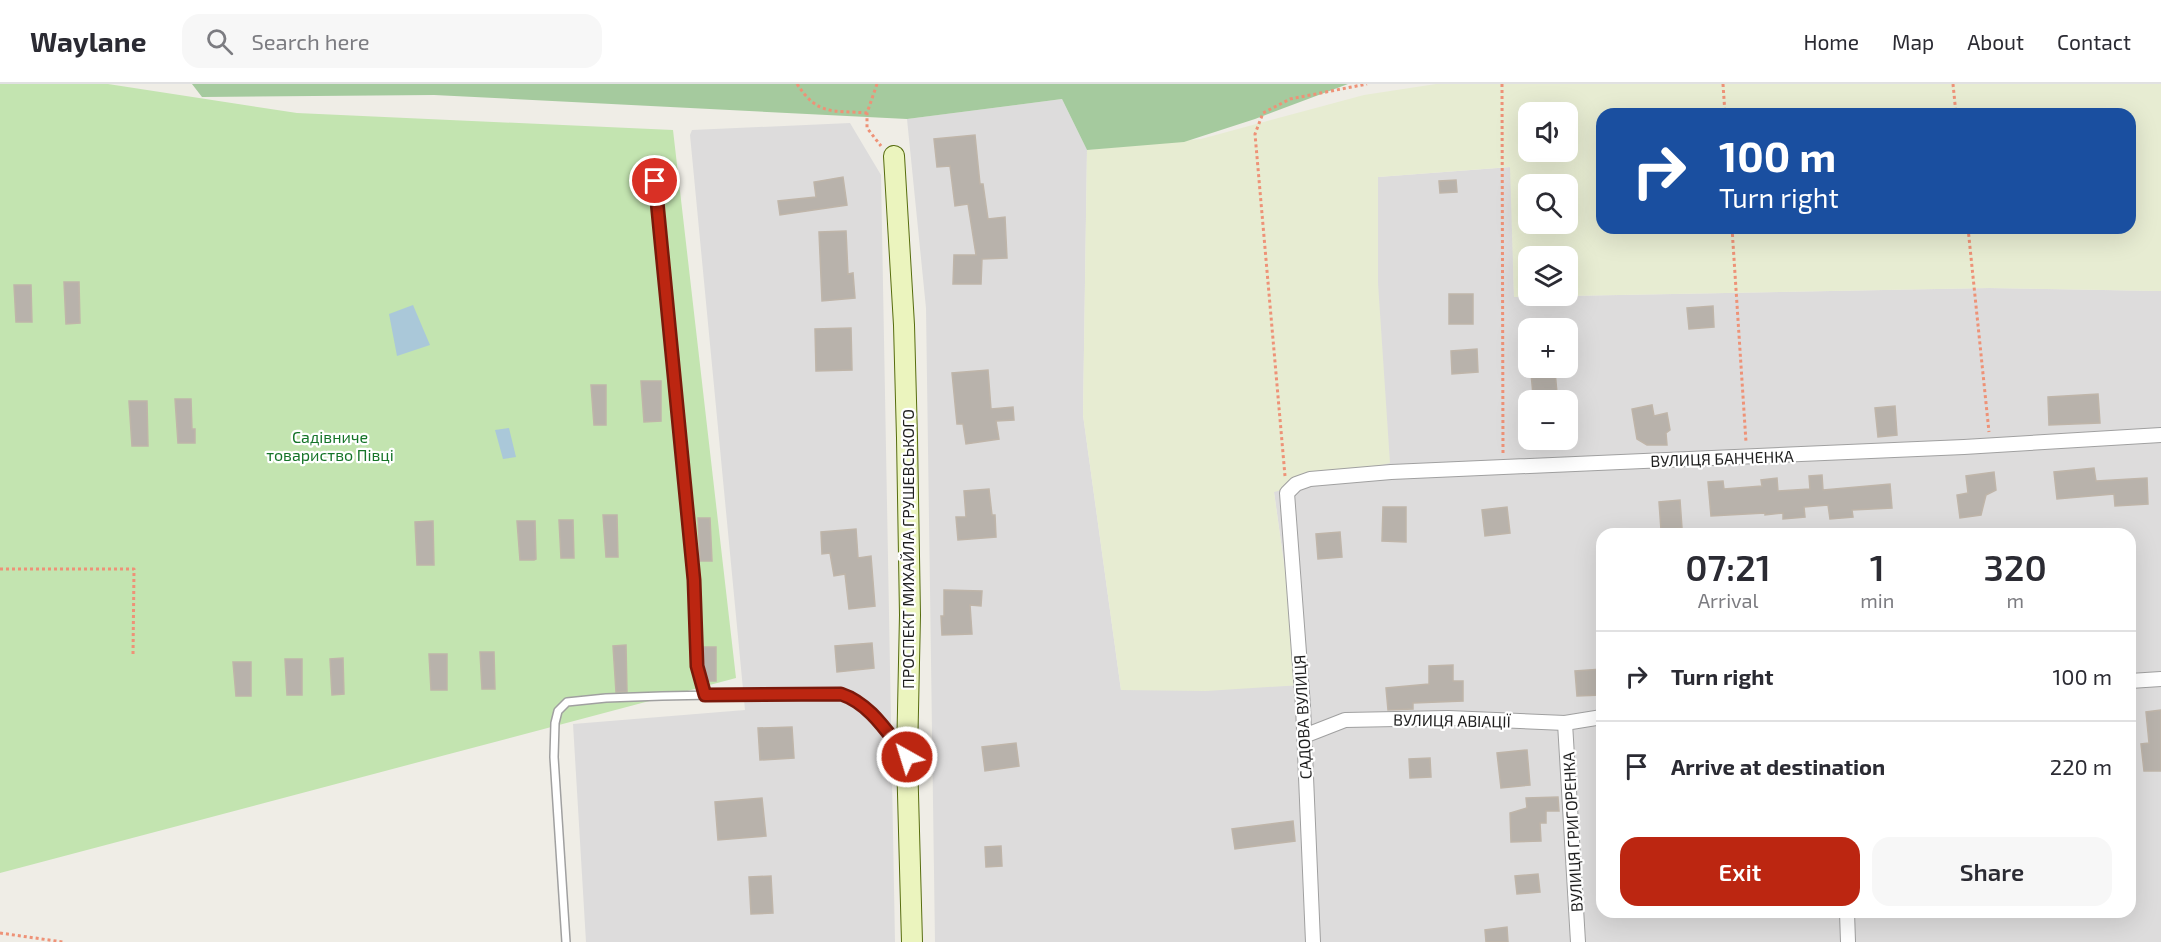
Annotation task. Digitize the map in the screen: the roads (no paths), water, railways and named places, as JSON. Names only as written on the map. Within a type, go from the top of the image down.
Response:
[{"type":"street","name":"ПРОСПЕКТ МИХАЙЛА ГРУШЕВСЬКОГО","points":[[894,156],[904,325],[906,404],[910,615],[907,757],[912,942]]},
{"type":"street","name":"ВУЛИЦЯ БАНЧЕНКА","points":[[1287,493],[1296,484],[1310,479],[1391,472],[1990,446],[2161,435]]},
{"type":"street","name":"САДОВА ВУЛИЦЯ","points":[[1287,493],[1304,736],[1313,942]]},
{"type":"street","points":[[2136,681],[2161,679]]},
{"type":"street","name":"ВУЛИЦЯ АВІАЦІЇ","points":[[1304,736],[1345,720],[1448,718],[1565,723],[1596,718]]},
{"type":"street","name":"ВУЛИЦЯ ГРИГОРЕНКА","points":[[1565,723],[1578,942]]},
{"type":"street","points":[[1847,918],[1848,942]]},
{"type":"lane","points":[[654,164],[694,580],[697,666],[705,695]]},
{"type":"lane","points":[[566,942],[554,757],[555,723],[558,711],[567,702],[705,695],[841,694],[867,708],[907,757]]},
{"type":"water","points":[[413,305],[430,345],[397,356],[389,314]]},
{"type":"water","points":[[509,428],[516,457],[503,459],[495,430]]},
{"type":"park label","name":"Садівниче товариство Півці","points":[[330,445]]}]
